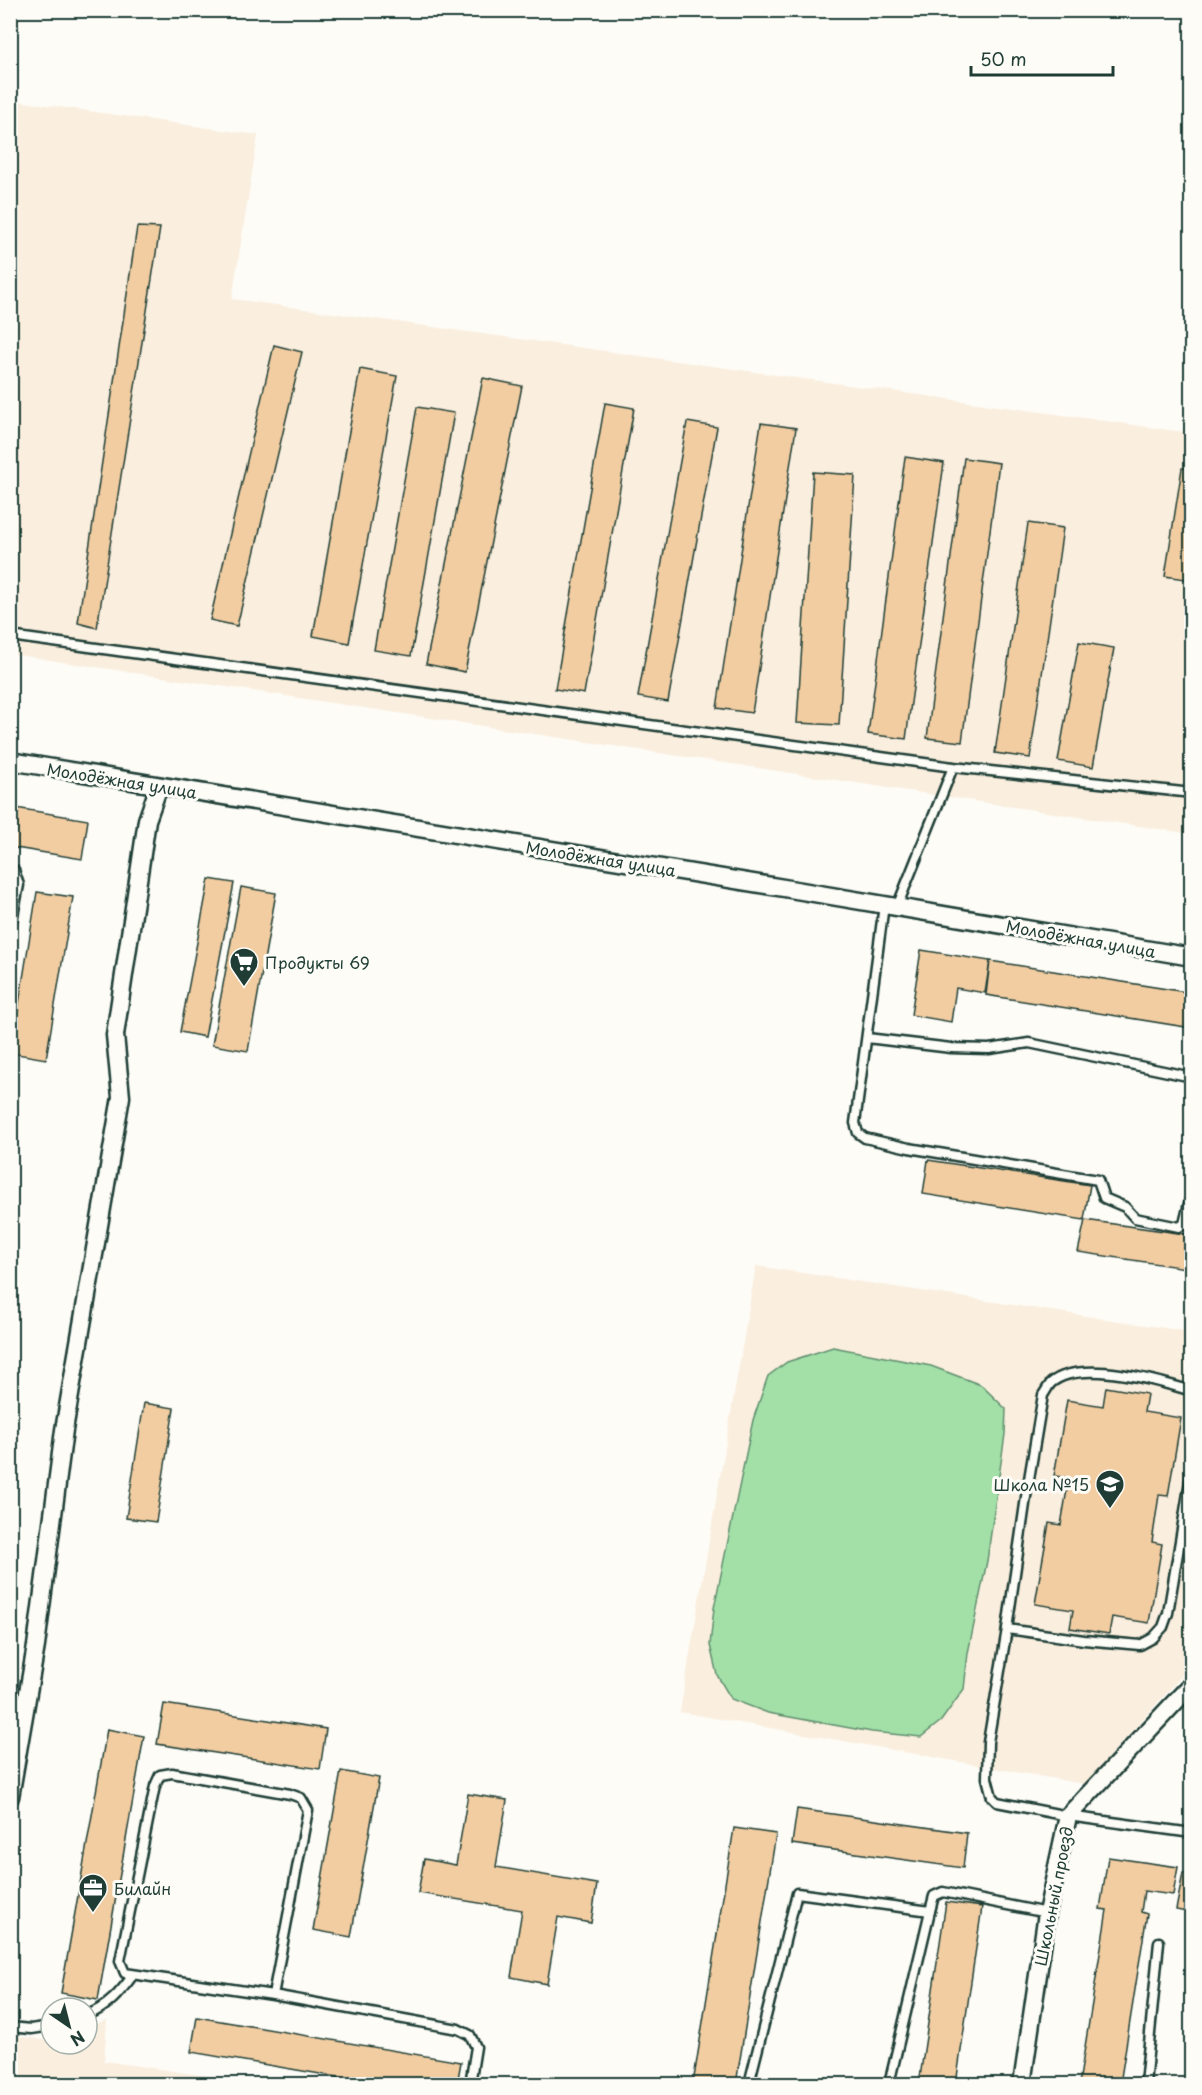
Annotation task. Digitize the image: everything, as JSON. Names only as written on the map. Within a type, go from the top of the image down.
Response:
[{"type":"street","name":"Молодёжная улица","points":[[10,762],[1191,957]]},
{"type":"street","points":[[10,1797],[36,1646],[64,1430],[121,1097],[116,1024],[147,820],[159,786]]},
{"type":"street","name":"Школьный проезд","points":[[1022,2085],[1047,1913],[1068,1816],[1191,1684]]},
{"type":"lane","points":[[10,636],[953,767],[1191,793]]},
{"type":"lane","points":[[953,767],[891,906],[867,1038],[855,1123],[858,1132],[865,1138],[909,1148],[1098,1180],[1104,1198],[1125,1207],[1135,1218],[1179,1227],[1184,1224],[1187,1216],[1191,1191]]},
{"type":"lane","points":[[10,868],[14,870],[19,885],[10,932]]},
{"type":"lane","points":[[867,1038],[951,1048],[989,1049],[1029,1043],[1191,1077]]},
{"type":"lane","points":[[1191,1391],[1154,1379],[1095,1371],[1063,1376],[1050,1384],[1043,1395],[988,1742],[987,1778],[992,1797],[997,1802],[1068,1816],[1191,1833]]},
{"type":"lane","points":[[1007,1629],[1140,1645],[1153,1638],[1163,1627],[1168,1613],[1191,1469]]},
{"type":"lane","points":[[273,1995],[308,1810],[301,1798],[290,1794],[172,1773],[160,1775],[155,1786],[120,1961],[125,1973],[273,1995],[458,2029],[470,2035],[476,2047],[470,2085]]},
{"type":"lane","points":[[889,2085],[934,1896],[943,1892],[1047,1913]]},
{"type":"lane","points":[[749,2085],[797,1893],[930,1911]]},
{"type":"lane","points":[[1145,2085],[1159,1942]]},
{"type":"lane","points":[[99,2010],[117,1996],[133,1975]]},
{"type":"lane","points":[[10,2027],[39,2028]]},
{"type":"shaded area","points":[[10,100],[258,135],[232,299],[1191,433],[1191,834],[11,654]]},
{"type":"shaded area","points":[[756,1266],[1191,1332],[1191,1666],[1084,1784],[680,1712]]},
{"type":"shaded area","points":[[107,2020],[104,2061],[262,2084],[11,2084],[11,2035],[39,2039],[39,2056],[99,2056],[99,2023]]},
{"type":"green space","points":[[833,1347],[931,1366],[981,1385],[1006,1409],[1005,1434],[987,1561],[968,1653],[964,1689],[941,1721],[921,1737],[872,1732],[768,1713],[731,1699],[717,1675],[710,1645],[714,1608],[753,1420],[768,1376],[787,1362]]},
{"type":"building","points":[[137,227],[160,228],[97,628],[78,623]]},
{"type":"building","points":[[274,345],[302,352],[237,626],[210,620]]},
{"type":"building","points":[[360,369],[397,376],[349,643],[313,636]]},
{"type":"building","points":[[483,378],[522,386],[465,672],[426,664]]},
{"type":"building","points":[[605,403],[634,408],[584,694],[555,689]]},
{"type":"building","points":[[417,407],[454,413],[411,656],[374,650]]},
{"type":"building","points":[[687,422],[717,427],[668,702],[638,697]]},
{"type":"building","points":[[761,423],[796,428],[752,713],[717,708]]},
{"type":"building","points":[[905,457],[944,463],[906,739],[868,734]]},
{"type":"building","points":[[964,458],[999,463],[962,742],[927,738]]},
{"type":"building","points":[[1182,468],[1192,469],[1192,580],[1165,576]]},
{"type":"building","points":[[813,472],[855,475],[839,725],[797,723]]},
{"type":"building","points":[[1028,523],[1063,528],[1030,758],[995,753]]},
{"type":"building","points":[[1079,642],[1114,648],[1093,767],[1058,761]]},
{"type":"building","points":[[10,807],[88,820],[82,859],[10,847]]},
{"type":"building","points":[[209,879],[234,883],[205,1037],[180,1032]]},
{"type":"building","points":[[241,887],[276,893],[248,1051],[212,1045]]},
{"type":"building","points":[[37,892],[73,897],[46,1059],[11,1053]]},
{"type":"building","points":[[921,950],[990,961],[985,993],[956,988],[951,1022],[911,1015]]},
{"type":"building","points":[[990,961],[1192,993],[1192,1028],[986,995]]},
{"type":"building","points":[[928,1160],[1090,1185],[1084,1220],[923,1194]]},
{"type":"building","points":[[1085,1220],[1192,1235],[1192,1269],[1078,1252]]},
{"type":"building","name":"Школа №15","points":[[1106,1387],[1147,1394],[1144,1412],[1181,1418],[1168,1496],[1159,1495],[1152,1542],[1162,1544],[1149,1623],[1112,1617],[1109,1634],[1070,1628],[1073,1610],[1035,1604],[1049,1523],[1061,1525],[1069,1478],[1054,1476],[1067,1400],[1103,1406]]},
{"type":"building","points":[[144,1403],[174,1408],[156,1522],[126,1518]]},
{"type":"building","points":[[164,1704],[326,1729],[320,1769],[157,1744]]},
{"type":"building","points":[[107,1729],[144,1736],[99,1996],[61,1993]]},
{"type":"building","points":[[341,1771],[379,1778],[351,1937],[313,1930]]},
{"type":"building","points":[[468,1794],[507,1800],[496,1867],[597,1884],[591,1923],[558,1917],[547,1984],[511,1977],[522,1910],[418,1893],[424,1859],[456,1865]]},
{"type":"building","points":[[797,1809],[967,1833],[963,1868],[792,1844]]},
{"type":"building","points":[[734,1828],[776,1834],[736,2084],[693,2084]]},
{"type":"building","points":[[1108,1857],[1178,1867],[1173,1895],[1144,1891],[1141,1912],[1147,1914],[1120,2084],[1079,2084],[1107,1910],[1100,1909]]},
{"type":"building","points":[[1183,1873],[1192,1874],[1192,1913],[1176,1910]]},
{"type":"building","points":[[946,1902],[982,1907],[956,2084],[919,2084]]},
{"type":"building","points":[[197,2017],[461,2062],[457,2084],[379,2084],[191,2052]]},
{"type":"place","name":"Продукты 69","points":[[244,988]]},
{"type":"place","name":"Школа №15","points":[[1110,1510]]},
{"type":"place","name":"Билайн","points":[[93,1914]]}]
